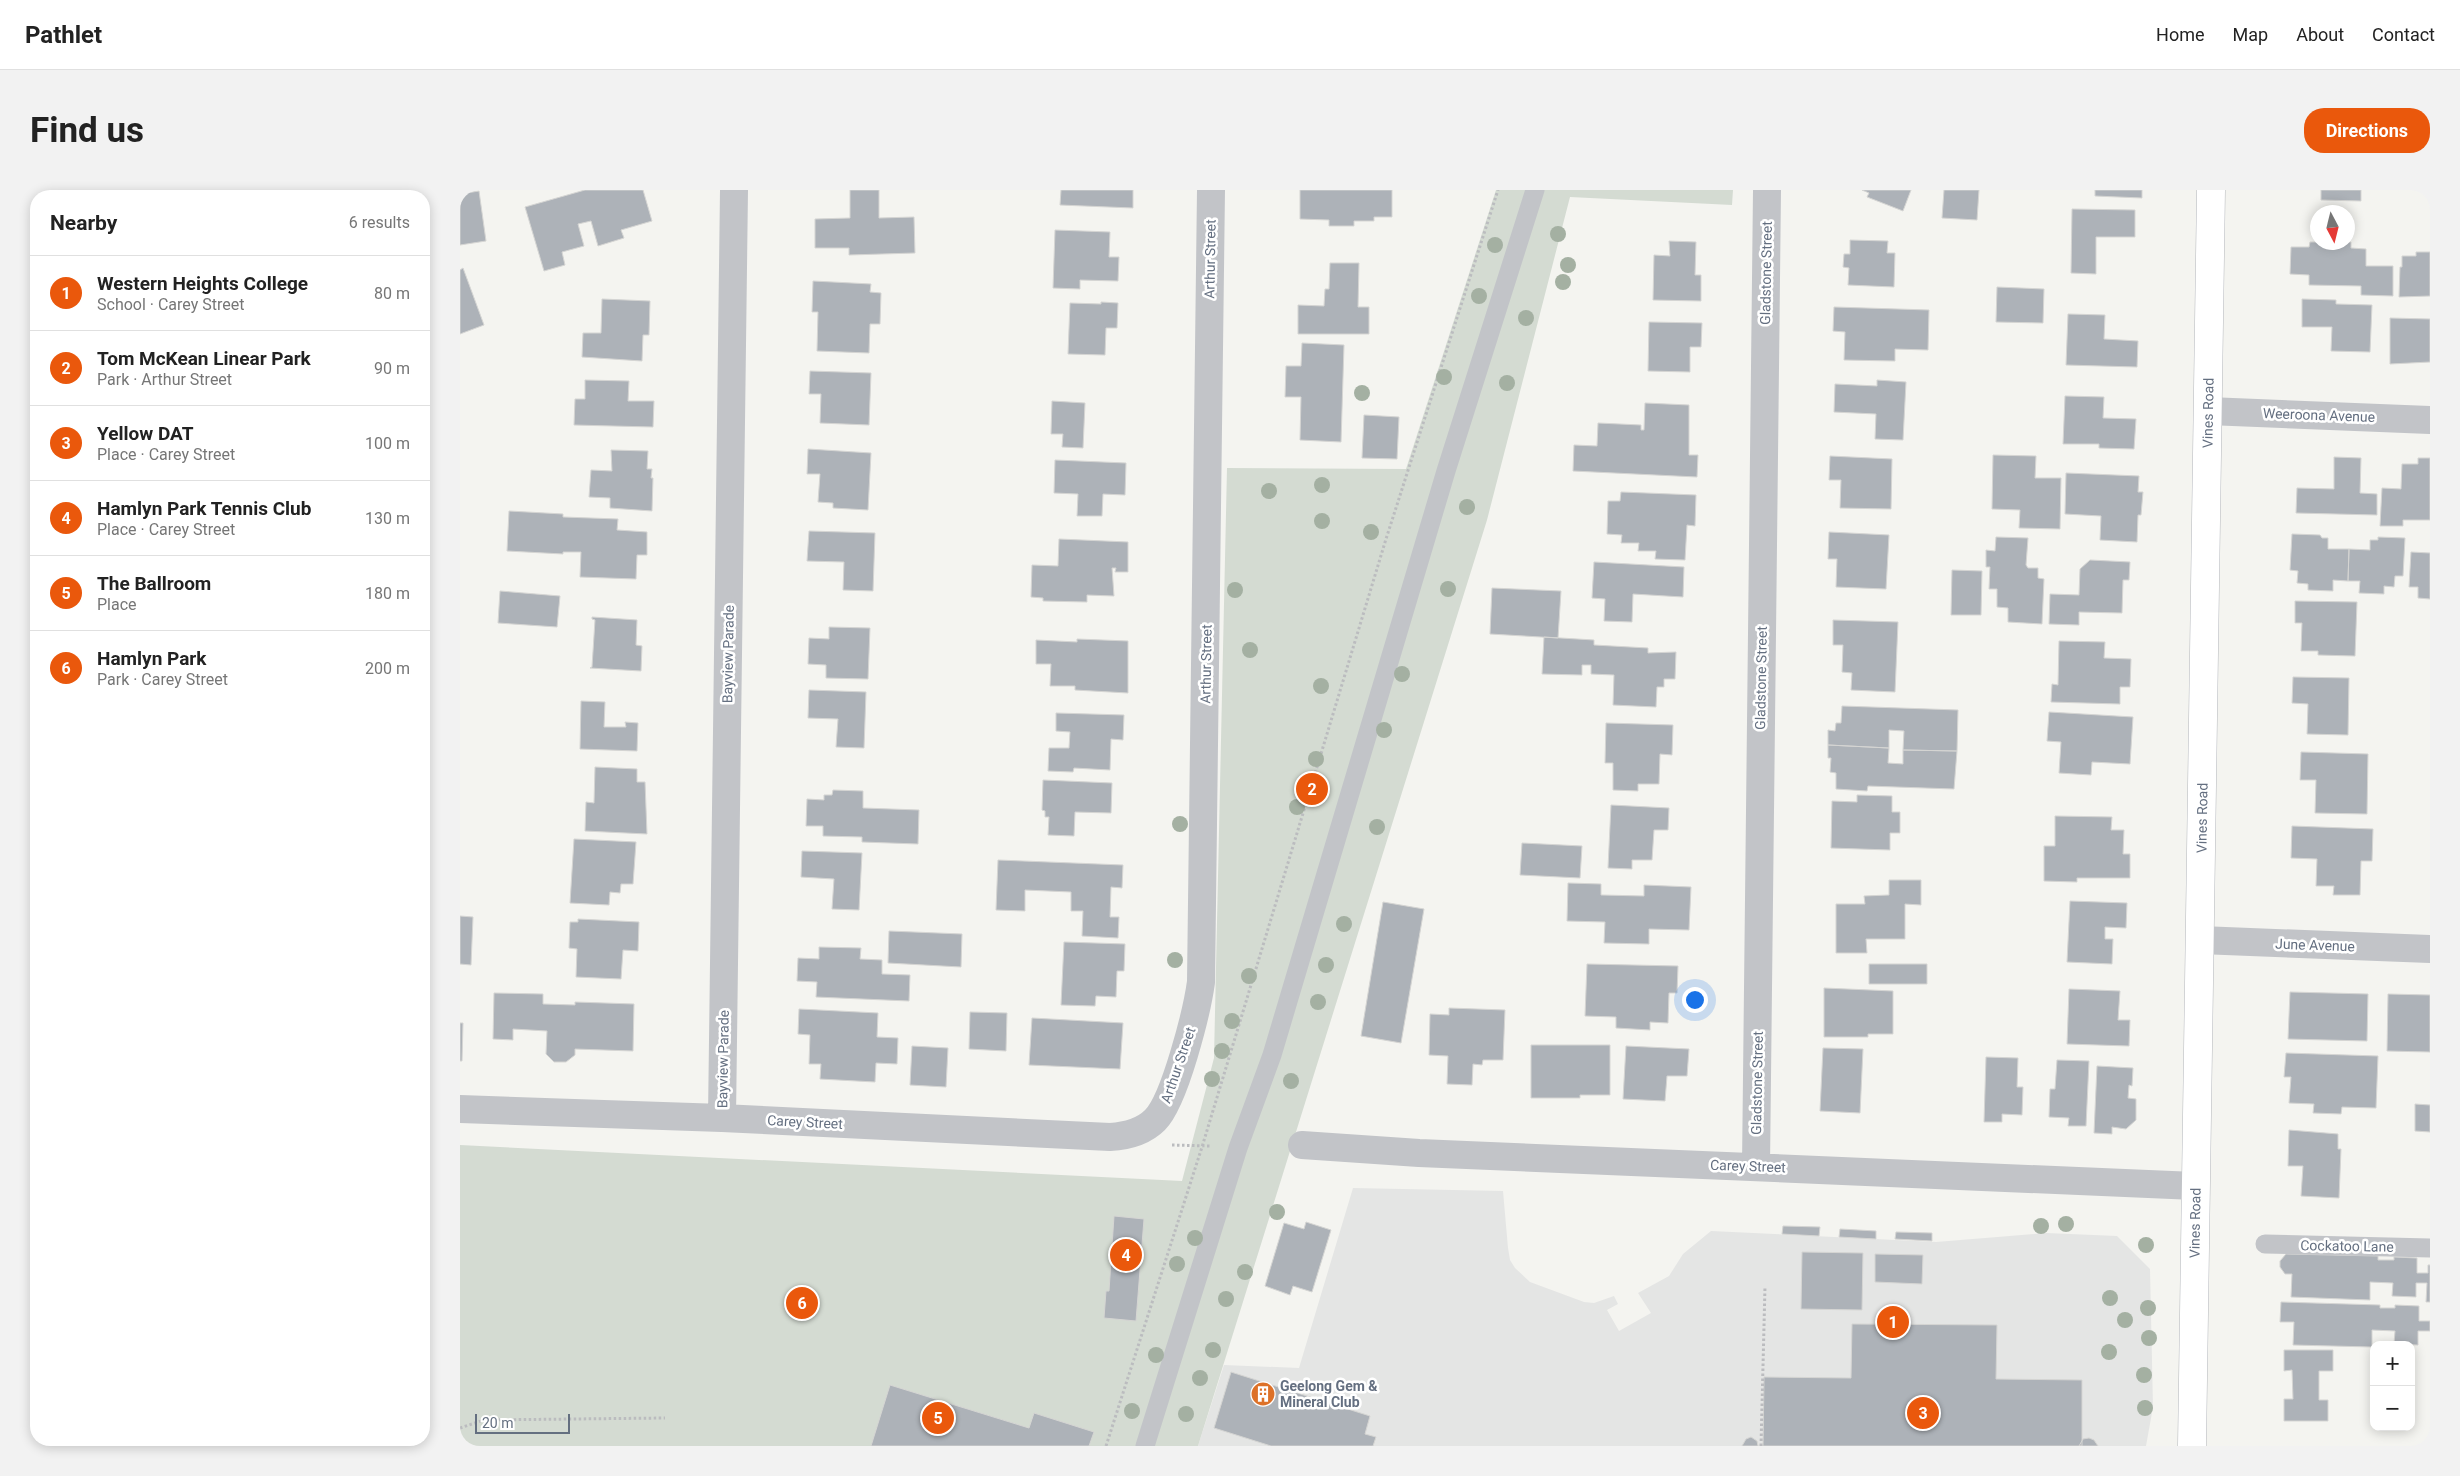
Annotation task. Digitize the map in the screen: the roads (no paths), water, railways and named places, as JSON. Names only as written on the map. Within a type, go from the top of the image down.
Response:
[{"type":"main road","name":"Vines Road","points":[[2192,1446],[2211,190]]},
{"type":"street","name":"Bayview Parade","points":[[722,1118],[734,190]]},
{"type":"street","name":"Arthur Street","points":[[1148,1126],[1162,1111],[1170,1096],[1192,1025],[1201,982],[1211,190]]},
{"type":"street","name":"Gladstone Street","points":[[1756,1166],[1767,190]]},
{"type":"street","name":"Weeroona Avenue","points":[[2208,411],[2430,420]]},
{"type":"street","name":"June Avenue","points":[[2200,940],[2430,949]]},
{"type":"street","name":"Carey Street","points":[[460,1109],[722,1118],[1110,1137],[1133,1134],[1148,1126]]},
{"type":"street","name":"Carey Street","points":[[1302,1146],[1419,1153],[2195,1186]]},
{"type":"lane","points":[[1145,1446],[1238,1148],[1272,1055],[1446,471],[1536,190]]},
{"type":"lane","name":"Cockatoo Lane","points":[[2265,1244],[2430,1248]]},
{"type":"place","name":"Tom McKean Linear Park","points":[[1312,789]]},
{"type":"place","name":"Hamlyn Park Tennis Club","points":[[1126,1255]]},
{"type":"place","name":"Hamlyn Park","points":[[802,1303]]},
{"type":"place","name":"Western Heights College","points":[[1893,1322]]},
{"type":"place","name":"Geelong Gem & Mineral Club","points":[[1263,1394]]},
{"type":"place","name":"Yellow DAT","points":[[1923,1413]]},
{"type":"place","name":"The Ballroom","points":[[938,1418]]}]
